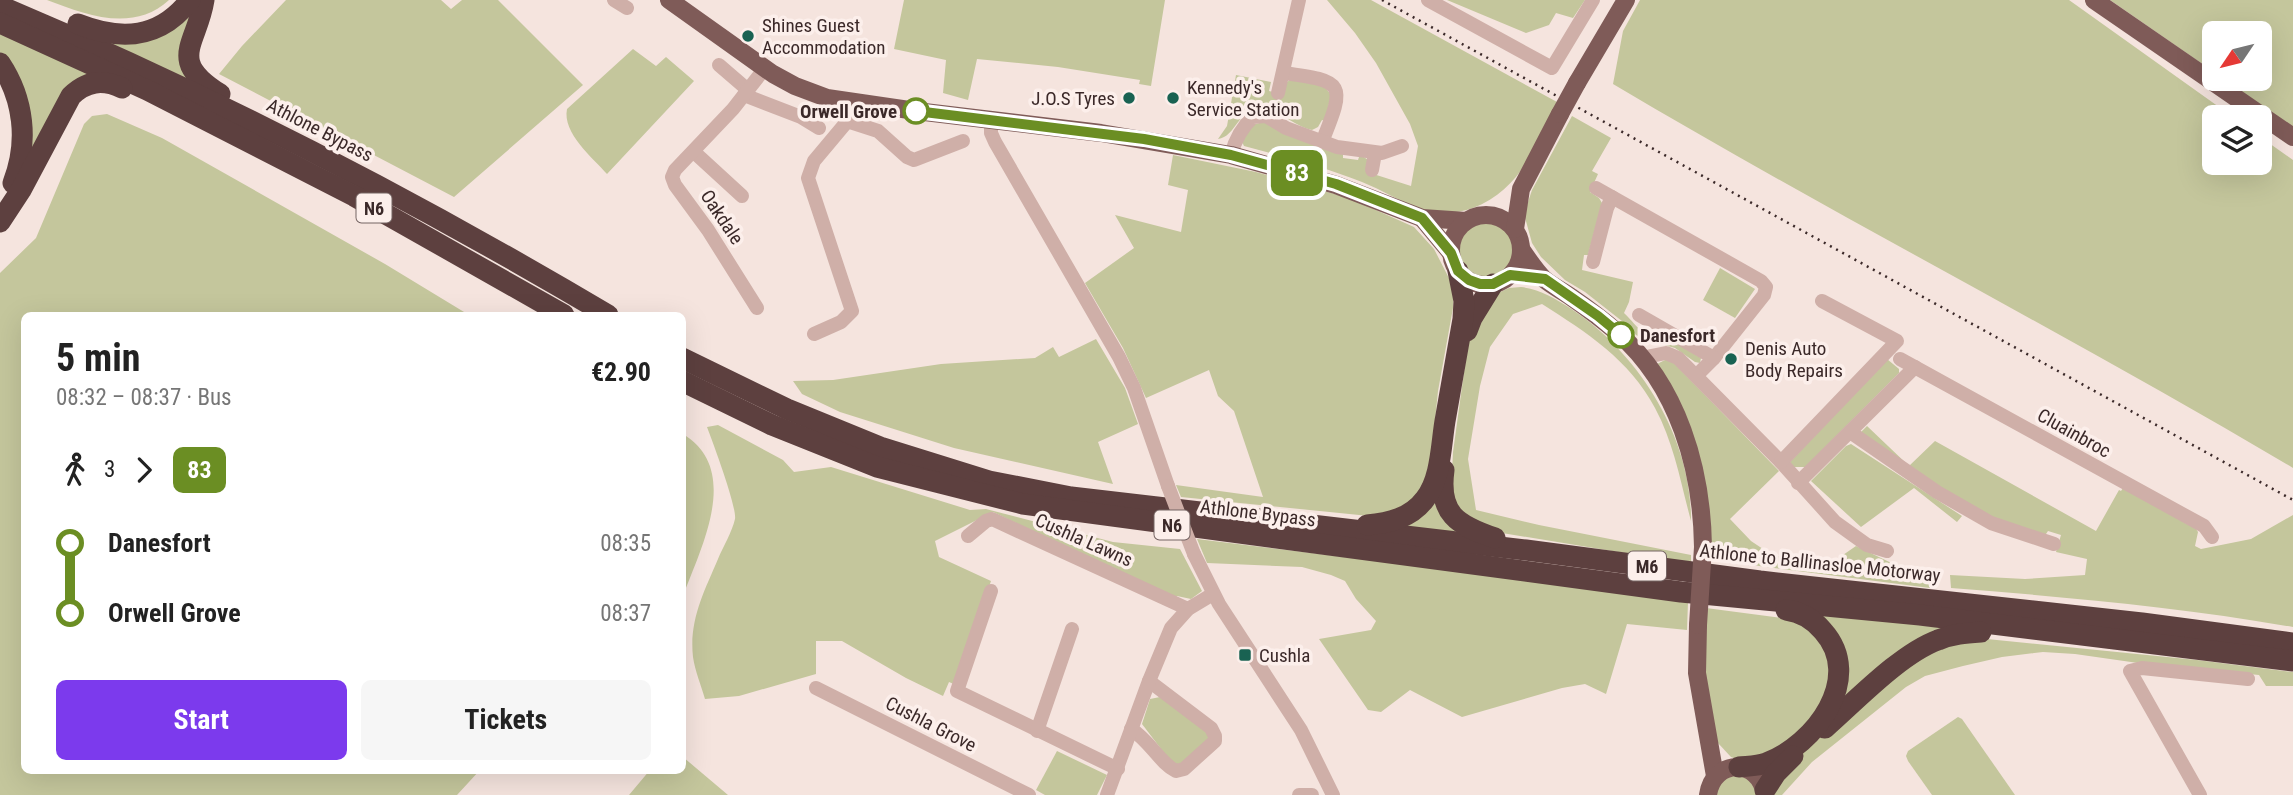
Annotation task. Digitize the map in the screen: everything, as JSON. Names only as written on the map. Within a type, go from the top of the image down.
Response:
[{"type":"highway","points":[[10,0],[103,33],[120,36],[150,30],[167,23],[179,15],[190,0]]},
{"type":"highway","points":[[204,0],[190,41],[189,59],[192,69],[210,88],[274,131]]},
{"type":"highway","name":"Athlone Bypass","points":[[0,6],[106,50],[274,131],[403,199],[603,312]]},
{"type":"highway","name":"N6","points":[[0,23],[181,108],[355,196],[559,312]]},
{"type":"highway","points":[[0,63],[18,98],[22,138],[21,158],[15,180],[0,206]]},
{"type":"highway","points":[[0,222],[21,190],[63,108],[80,87],[100,82],[116,85],[150,100],[181,108]]},
{"type":"highway","points":[[1341,529],[1388,523],[1414,510],[1431,491],[1439,461],[1463,319],[1464,301],[1454,262]]},
{"type":"highway","points":[[1502,279],[1472,318],[1463,341],[1443,479],[1444,498],[1448,511],[1465,527],[1526,550]]},
{"type":"highway","name":"Athlone Bypass","points":[[686,360],[833,429],[880,447],[989,481],[1071,496],[1341,529]]},
{"type":"highway","name":"Athlone Bypass","points":[[686,383],[772,425],[866,463],[910,477],[1023,504],[1681,592]]},
{"type":"highway","name":"Athlone to Ballinasloe Motorway","points":[[1341,529],[2293,643]]},
{"type":"highway","points":[[1681,592],[1723,605],[1792,611],[1806,615],[1832,642],[1838,657],[1840,672],[1833,701],[1814,729],[1781,755],[1764,764],[1736,767]]},
{"type":"highway","name":"M6","points":[[1681,592],[1920,615],[2293,661]]},
{"type":"highway","points":[[1765,792],[1776,773],[1803,746],[1887,673],[1927,644],[1965,633],[2032,630]]},
{"type":"main road","points":[[669,0],[765,68],[810,92],[851,102],[1144,139],[1231,155],[1336,184],[1422,218],[1466,220],[1488,215],[1499,217],[1515,229]]},
{"type":"main road","points":[[1626,0],[1577,83],[1521,189],[1515,229],[1521,249],[1545,279],[1598,316],[1621,335],[1642,358],[1674,409],[1690,451],[1701,503],[1703,547],[1697,673],[1716,776]]},
{"type":"main road","points":[[2094,0],[2293,137]]},
{"type":"main road","points":[[1488,215],[1521,189]]},
{"type":"main road","points":[[1422,218],[1469,280],[1480,284],[1502,279],[1545,279]]},
{"type":"main road","points":[[1454,262],[1452,238],[1466,220]]},
{"type":"main road","points":[[1502,279],[1519,261],[1521,249]]},
{"type":"main road","points":[[1709,736],[1720,752],[1736,767],[1756,775],[1765,792]]},
{"type":"main road","points":[[1708,795],[1710,784],[1716,776],[1736,767]]},
{"type":"street","points":[[614,0],[627,8]]},
{"type":"street","points":[[1278,93],[1299,0]]},
{"type":"street","points":[[1428,0],[1552,68],[1593,0]]},
{"type":"street","points":[[719,65],[746,92],[802,117],[819,128]]},
{"type":"street","name":"Oakdale","points":[[757,308],[724,253],[672,179],[675,170],[694,152],[765,68]]},
{"type":"street","points":[[1283,73],[1325,79],[1337,93],[1336,107],[1322,142]]},
{"type":"street","points":[[814,334],[841,322],[852,311],[808,178],[812,164],[847,121],[851,102]]},
{"type":"street","points":[[1231,155],[1245,124],[1253,117],[1266,116],[1286,128],[1322,142],[1375,153],[1402,146]]},
{"type":"street","points":[[992,120],[991,133],[995,142],[1093,309],[1134,388],[1194,554],[1213,594],[1301,730],[1333,795]]},
{"type":"street","points":[[847,121],[878,131],[912,159],[963,141]]},
{"type":"street","name":"Oakdale","points":[[694,152],[742,196]]},
{"type":"street","points":[[1371,170],[1375,153]]},
{"type":"street","points":[[1597,188],[1761,281],[1766,287],[1764,295],[1697,376]]},
{"type":"street","points":[[1593,262],[1612,197]]},
{"type":"street","points":[[1781,462],[1897,341],[1822,302]]},
{"type":"street","points":[[1639,315],[1714,358]]},
{"type":"street","points":[[1642,358],[1666,353],[1678,358],[1781,462],[1825,512],[1851,535],[1867,545],[1887,551]]},
{"type":"street","name":"Cluainbroc","points":[[1900,359],[2204,526],[2212,537]]},
{"type":"street","points":[[1798,483],[1914,367]]},
{"type":"street","points":[[1850,432],[1937,492],[1991,523],[2054,544]]},
{"type":"street","name":"Cushla Lawns","points":[[968,536],[992,519],[1188,609]]},
{"type":"street","points":[[991,591],[953,689],[1118,769]]},
{"type":"street","points":[[1107,795],[1171,628],[1188,609],[1213,594]]},
{"type":"street","points":[[1037,731],[1072,629]]},
{"type":"street","points":[[2200,795],[2130,671],[2142,668],[2248,679]]},
{"type":"street","points":[[1131,729],[1146,739],[1176,771],[1184,769],[1215,741],[1212,728],[1149,681]]},
{"type":"street","name":"Cushla Grove","points":[[816,688],[1029,795]]},
{"type":"street","points":[[1299,795],[1312,795]]},
{"type":"green space","points":[[47,0],[169,0],[140,16],[109,18],[77,11]]},
{"type":"green space","points":[[286,0],[441,0],[451,9],[462,0],[498,0],[583,85],[454,197],[219,74]]},
{"type":"green space","points":[[904,0],[1165,0],[1151,86],[1139,84],[1140,80],[1058,67],[977,59],[968,100],[943,93],[946,60],[894,49]]},
{"type":"green space","points":[[1327,0],[1371,0],[1557,102],[1534,150],[1515,178],[1503,190],[1490,200],[1467,210],[1434,212],[1421,209],[1348,177],[1244,146],[1242,142],[1252,125],[1263,122],[1343,152],[1343,158],[1358,160],[1360,154],[1368,160],[1367,172],[1411,186],[1418,146],[1410,124],[1376,63]]},
{"type":"green space","points":[[1447,0],[1585,0],[1573,18],[1556,13],[1549,25],[1526,33]]},
{"type":"green space","points":[[1640,0],[2069,0],[2216,105],[2202,105],[2202,175],[2272,175],[2272,145],[2293,160],[2293,468],[1613,84],[1623,31]]},
{"type":"green space","points":[[2110,0],[2293,0],[2293,127],[2272,113],[2272,105],[2261,105],[2240,91],[2272,91],[2272,21],[2202,21],[2202,64]]},
{"type":"green space","points":[[196,9],[194,83],[103,41],[144,39],[164,34]]},
{"type":"green space","points":[[0,33],[97,76],[21,181],[0,54]]},
{"type":"green space","points":[[633,49],[656,66],[666,57],[694,81],[607,174],[574,136],[569,127],[567,109]]},
{"type":"green space","points":[[1236,75],[1271,82],[1269,91],[1280,94],[1285,83],[1292,79],[1322,83],[1331,95],[1325,121],[1322,120],[1318,127],[1312,130],[1273,111],[1253,109],[1242,117],[1229,133],[1218,139],[1227,126]]},
{"type":"green space","points":[[107,114],[162,138],[385,264],[464,312],[21,312],[21,774],[476,774],[457,795],[0,795],[0,273],[36,238],[84,124],[92,116]]},
{"type":"green space","points":[[1572,116],[1611,138],[1592,171],[1598,174],[1590,192],[1602,203],[1588,255],[1584,255],[1582,270],[1633,282],[1624,313],[1645,333],[1651,328],[1701,358],[1700,363],[1675,348],[1636,335],[1585,292],[1565,280],[1541,257],[1532,243],[1524,214],[1532,190]]},
{"type":"green space","points":[[1173,155],[1256,172],[1349,198],[1414,227],[1434,249],[1454,292],[1438,391],[1430,470],[1419,498],[1379,517],[1181,497],[1176,485],[1263,497],[1234,411],[1218,396],[1209,370],[1146,398],[1123,348],[1085,283],[1134,248],[1115,215],[1181,232],[1188,190],[1168,185]]},
{"type":"green space","points":[[1479,220],[1491,220],[1510,233],[1515,250],[1513,262],[1502,275],[1491,280],[1479,280],[1460,267],[1455,256],[1455,244],[1468,225]]},
{"type":"green space","points":[[1720,268],[1755,289],[1735,318],[1703,300]]},
{"type":"green space","points":[[1521,287],[1541,292],[1570,308],[1595,327],[1639,373],[1657,400],[1682,459],[1689,490],[1691,521],[1667,435],[1645,391],[1606,348],[1542,304],[1513,314],[1490,347],[1480,386],[1468,459],[1476,510],[1691,555],[1691,564],[1478,529],[1465,522],[1451,492],[1453,452],[1469,336],[1498,293]]},
{"type":"green space","points":[[1096,339],[1125,388],[1138,424],[1098,442],[1113,484],[954,448],[840,412],[802,394],[793,381],[833,380],[941,364],[1035,358],[1053,347],[1059,357]]},
{"type":"green space","points":[[1669,358],[1779,471],[1730,519],[1751,541],[1772,555],[1827,566],[1856,546],[1931,582],[1930,588],[1759,566],[1710,552],[1657,364]]},
{"type":"green space","points":[[1887,359],[1899,369],[1899,373],[1805,467],[1793,467],[1790,462]]},
{"type":"green space","points":[[718,425],[783,460],[794,472],[831,467],[970,510],[986,509],[1113,542],[1180,549],[1202,591],[1191,599],[1177,596],[1174,599],[993,512],[935,541],[939,557],[991,581],[956,685],[949,682],[943,696],[842,641],[816,641],[816,674],[739,696],[705,699],[693,657],[695,618],[735,519],[729,489],[707,427]]},
{"type":"green space","points":[[1867,426],[1909,466],[1935,441],[2096,531],[2119,490],[2123,488],[2196,529],[2198,532],[2195,546],[2201,549],[2251,539],[2293,515],[2293,627],[2165,608],[1951,588],[1950,575],[2025,579],[2085,575],[2087,559],[2056,552],[2061,535],[2048,531],[2044,537],[2039,537],[1994,521],[1950,497],[1863,438],[1860,433]]},
{"type":"green space","points":[[686,436],[701,449],[710,468],[714,488],[712,510],[686,588]]},
{"type":"green space","points":[[1851,444],[1962,516],[1957,522],[1914,488],[1861,527],[1811,481]]},
{"type":"green space","points":[[1439,487],[1457,532],[1393,529]]},
{"type":"green space","points":[[1197,539],[1566,584],[1688,602],[1687,630],[1627,624],[1606,694],[1585,684],[1462,717],[1410,690],[1381,712],[1368,710],[1319,639],[1371,630],[1376,621],[1356,599],[1345,581],[1302,567],[1207,563]]},
{"type":"green space","points":[[1706,608],[1789,619],[1807,626],[1830,657],[1828,701],[1783,747],[1741,761],[1731,757],[1717,742],[1703,681]]},
{"type":"green space","points":[[1806,611],[1951,629],[1836,712],[1844,678]]},
{"type":"green space","points":[[1977,638],[2293,672],[2293,686],[2266,686],[2259,675],[2075,654],[2043,652],[2002,657],[1925,676],[1906,687],[1812,762],[1782,795],[1774,795],[1790,762],[1887,680],[1936,647]]},
{"type":"green space","points":[[1160,697],[1206,730],[1210,737],[1180,765],[1171,762],[1142,724],[1150,699]]},
{"type":"green space","points":[[1958,717],[2015,795],[1932,795],[1906,756],[1908,751]]},
{"type":"green space","points":[[1057,751],[1107,775],[1097,795],[1045,795],[1036,790]]},
{"type":"green space","points":[[686,760],[728,795],[629,795],[647,774],[686,774]]},
{"type":"green space","points":[[1743,773],[1761,795],[1714,795],[1722,779]]},
{"type":"railway","points":[[1382,0],[2293,500]]},
{"type":"bus line","name":"83","points":[[916,111],[1144,139],[1231,155],[1336,184],[1422,218],[1451,253],[1458,271],[1469,280],[1480,284],[1493,284],[1510,275],[1545,279],[1621,335]]},
{"type":"place","name":"Shines Guest Accommodation","points":[[748,36]]},
{"type":"place","name":"J.O.S Tyres","points":[[1129,98]]},
{"type":"place","name":"Kennedy's Service Station","points":[[1173,98]]},
{"type":"place","name":"Orwell Grove","points":[[916,111]]},
{"type":"place","name":"Danesfort","points":[[1621,335]]},
{"type":"place","name":"Denis Auto Body Repairs","points":[[1731,359]]},
{"type":"place","name":"Cushla","points":[[1245,655]]}]
